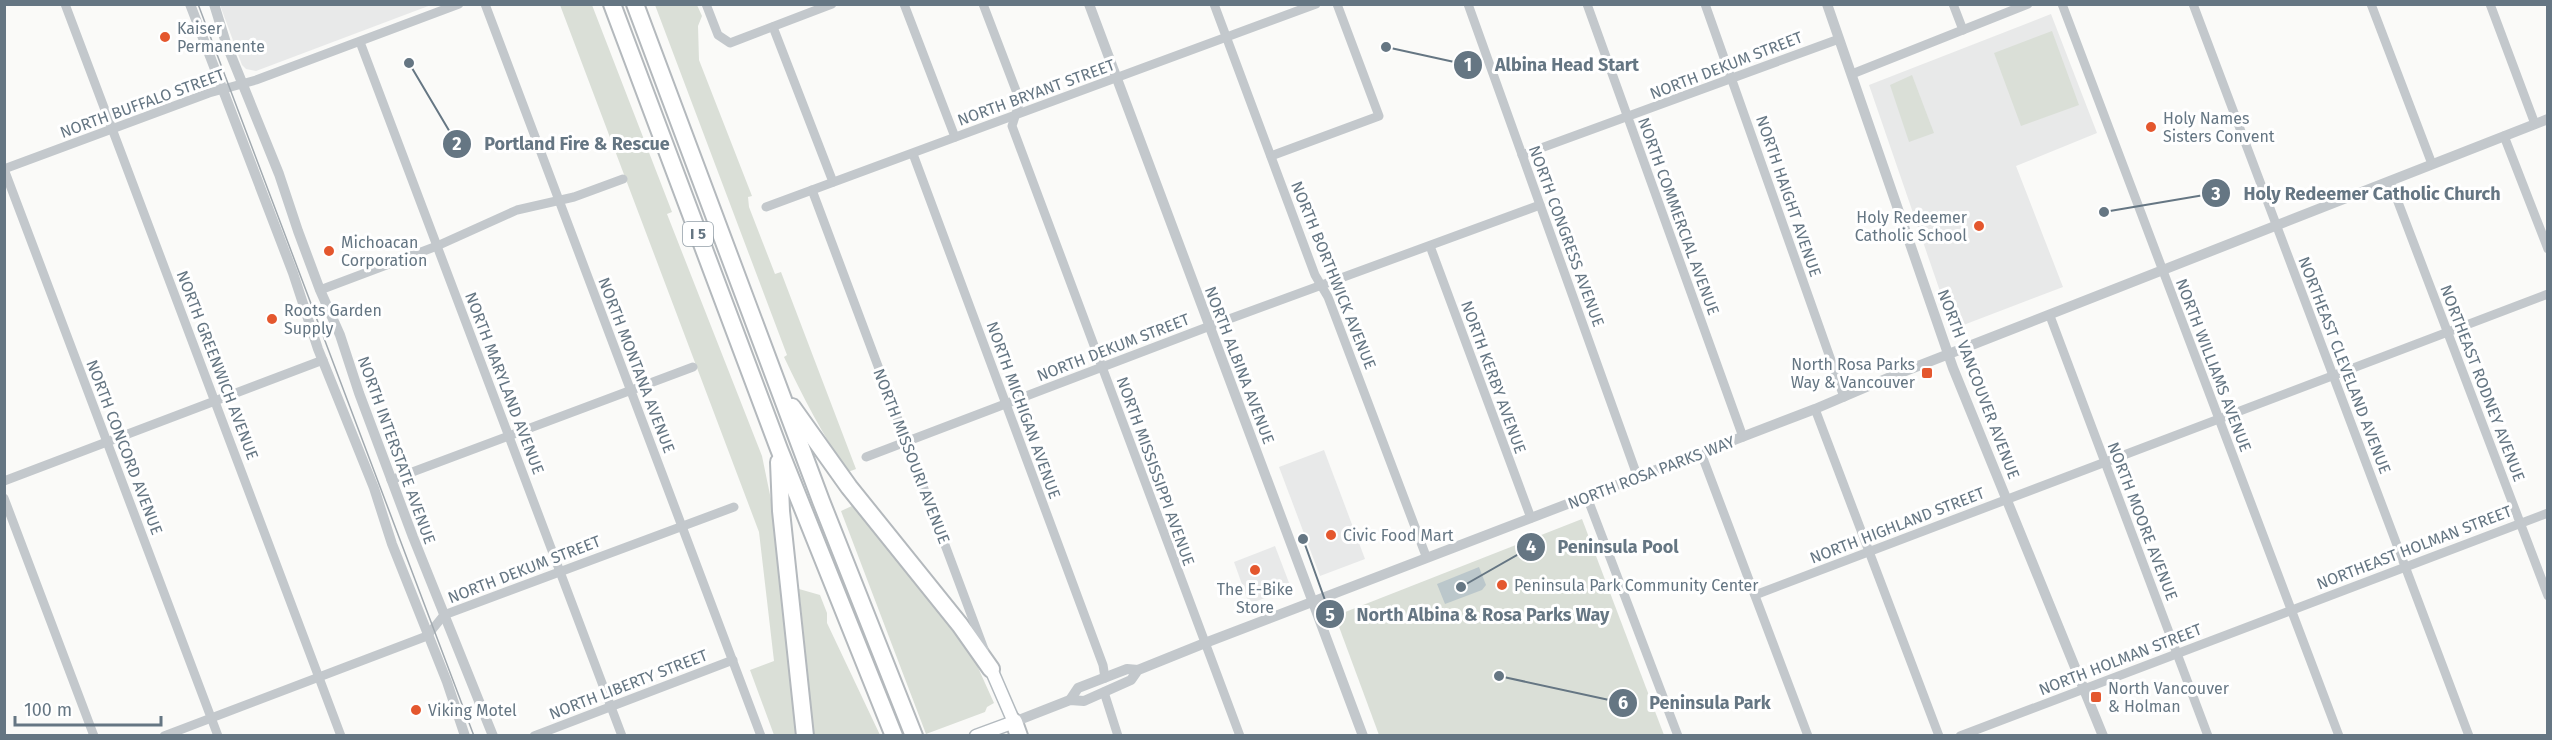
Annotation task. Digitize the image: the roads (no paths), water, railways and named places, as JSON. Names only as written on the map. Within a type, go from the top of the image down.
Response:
[{"type":"highway","points":[[601,4],[604,12],[615,12]]},
{"type":"highway","name":"I 5","points":[[635,4],[833,533],[914,735]]},
{"type":"highway","points":[[640,4],[645,31]]},
{"type":"highway","name":"I 5","points":[[615,12],[779,449],[894,735]]},
{"type":"highway","points":[[780,392],[849,487],[960,625],[991,669]]},
{"type":"highway","points":[[779,449],[781,511],[805,735]]},
{"type":"main road","name":"NORTH MISSOURI AVENUE","points":[[991,669],[1016,728]]},
{"type":"main road","name":"NORTH ROSA PARKS WAY","points":[[976,735],[1016,728]]},
{"type":"street","name":"NORTH GREENWICH AVENUE","points":[[65,4],[341,735]]},
{"type":"street","points":[[190,4],[297,283],[323,360],[374,488],[392,544],[449,688],[465,735]]},
{"type":"street","name":"NORTH INTERSTATE AVENUE","points":[[214,4],[221,29],[279,174],[320,290],[340,335],[391,480],[493,735]]},
{"type":"street","name":"NORTH BUFFALO STREET","points":[[5,169],[222,89],[243,84],[360,42],[459,4]]},
{"type":"street","name":"NORTH MONTANA AVENUE","points":[[484,4],[761,735]]},
{"type":"street","points":[[706,4],[718,35],[725,42],[735,42],[832,4]]},
{"type":"street","points":[[904,4],[955,137]]},
{"type":"street","name":"NORTH MISSISSIPPI AVENUE","points":[[983,4],[1020,101],[1012,126],[1240,735]]},
{"type":"street","name":"NORTH ALBINA AVENUE","points":[[1089,4],[1364,735]]},
{"type":"street","name":"NORTH BORTHWICK AVENUE","points":[[1214,4],[1315,275],[1328,297],[1426,556]]},
{"type":"street","name":"NORTH BRYANT STREET","points":[[766,207],[1316,4]]},
{"type":"street","points":[[1271,156],[1379,116],[1337,4]]},
{"type":"street","name":"NORTH CONGRESS AVENUE","points":[[1468,4],[1638,478]]},
{"type":"street","name":"NORTH COMMERCIAL AVENUE","points":[[1587,4],[1743,437]]},
{"type":"street","name":"NORTH HAIGHT AVENUE","points":[[1705,4],[1844,397]]},
{"type":"street","name":"NORTH VANCOUVER AVENUE","points":[[1827,4],[1948,354],[2103,735]]},
{"type":"street","points":[[1953,4],[1963,30]]},
{"type":"street","points":[[1852,74],[2028,4]]},
{"type":"street","name":"NORTH WILLIAMS AVENUE","points":[[2062,4],[2339,735]]},
{"type":"street","name":"NORTHEAST CLEVELAND AVENUE","points":[[2193,4],[2469,735]]},
{"type":"street","points":[[2371,4],[2432,164]]},
{"type":"street","points":[[2490,4],[2535,124]]},
{"type":"street","points":[[773,27],[833,182]]},
{"type":"street","name":"NORTH DEKUM STREET","points":[[1522,155],[1839,39]]},
{"type":"street","name":"NORTH MARYLAND AVENUE","points":[[360,42],[622,735]]},
{"type":"street","name":"NORTH ROSA PARKS WAY","points":[[1016,728],[1070,700],[1078,688],[1127,669],[1138,670],[1314,603],[1426,556],[1638,478],[2547,119]]},
{"type":"street","points":[[2504,136],[2547,249]]},
{"type":"street","name":"NORTH MICHIGAN AVENUE","points":[[913,154],[1103,665],[1105,678]]},
{"type":"street","name":"NORTH CONCORD AVENUE","points":[[5,169],[218,735]]},
{"type":"street","points":[[320,290],[438,246],[517,210],[559,200],[623,179]]},
{"type":"street","name":"NORTHEAST RODNEY AVENUE","points":[[2390,181],[2547,596]]},
{"type":"street","name":"NORTH MISSOURI AVENUE","points":[[812,190],[991,669]]},
{"type":"street","name":"NORTH DEKUM STREET","points":[[866,457],[1210,326],[1540,205]]},
{"type":"street","name":"NORTH KERBY AVENUE","points":[[1430,246],[1531,518]]},
{"type":"street","name":"NORTH HIGHLAND STREET","points":[[1755,595],[2547,294]]},
{"type":"street","name":"NORTH MOORE AVENUE","points":[[2050,316],[2208,735]]},
{"type":"street","points":[[4,481],[323,360]]},
{"type":"street","points":[[391,480],[693,367]]},
{"type":"street","points":[[1815,409],[1939,735]]},
{"type":"street","points":[[1701,453],[1808,735]]},
{"type":"street","points":[[1587,497],[1678,735]]},
{"type":"street","points":[[4,498],[94,735]]},
{"type":"street","name":"NORTH DEKUM STREET","points":[[164,735],[427,636],[444,615],[734,507]]},
{"type":"street","name":"NORTHEAST HOLMAN STREET","points":[[2291,610],[2547,513]]},
{"type":"street","name":"NORTH HOLMAN STREET","points":[[1959,735],[2291,610]]},
{"type":"street","name":"NORTH LIBERTY STREET","points":[[534,735],[733,660]]},
{"type":"street","name":"NORTH ROSA PARKS WAY","points":[[1070,700],[1084,701],[1131,680],[1138,670]]},
{"type":"street","points":[[1104,692],[1118,735]]},
{"type":"tram line","points":[[198,4],[474,736]]},
{"type":"place","name":"Kaiser Permanente","points":[[165,37]]},
{"type":"place","name":"Albina Head Start","points":[[1386,47]]},
{"type":"place","name":"Portland Fire & Rescue","points":[[409,63]]},
{"type":"place","name":"Holy Names Sisters Convent","points":[[2151,127]]},
{"type":"place","name":"Holy Redeemer Catholic Church","points":[[2104,212]]},
{"type":"place","name":"Holy Redeemer Catholic School","points":[[1979,226]]},
{"type":"place","name":"Michoacan Corporation","points":[[329,251]]},
{"type":"place","name":"Roots Garden Supply","points":[[272,319]]},
{"type":"place","name":"North Rosa Parks Way & Vancouver","points":[[1927,373]]},
{"type":"place","name":"Civic Food Mart","points":[[1331,535]]},
{"type":"place","name":"North Albina & Rosa Parks Way","points":[[1303,539]]},
{"type":"place","name":"The E-Bike Store","points":[[1255,570]]},
{"type":"place","name":"Peninsula Park Community Center","points":[[1502,585]]},
{"type":"place","name":"Peninsula Pool","points":[[1461,587]]},
{"type":"place","name":"Peninsula Park","points":[[1499,676]]},
{"type":"place","name":"North Vancouver & Holman","points":[[2096,697]]},
{"type":"place","name":"Viking Motel","points":[[416,710]]}]
